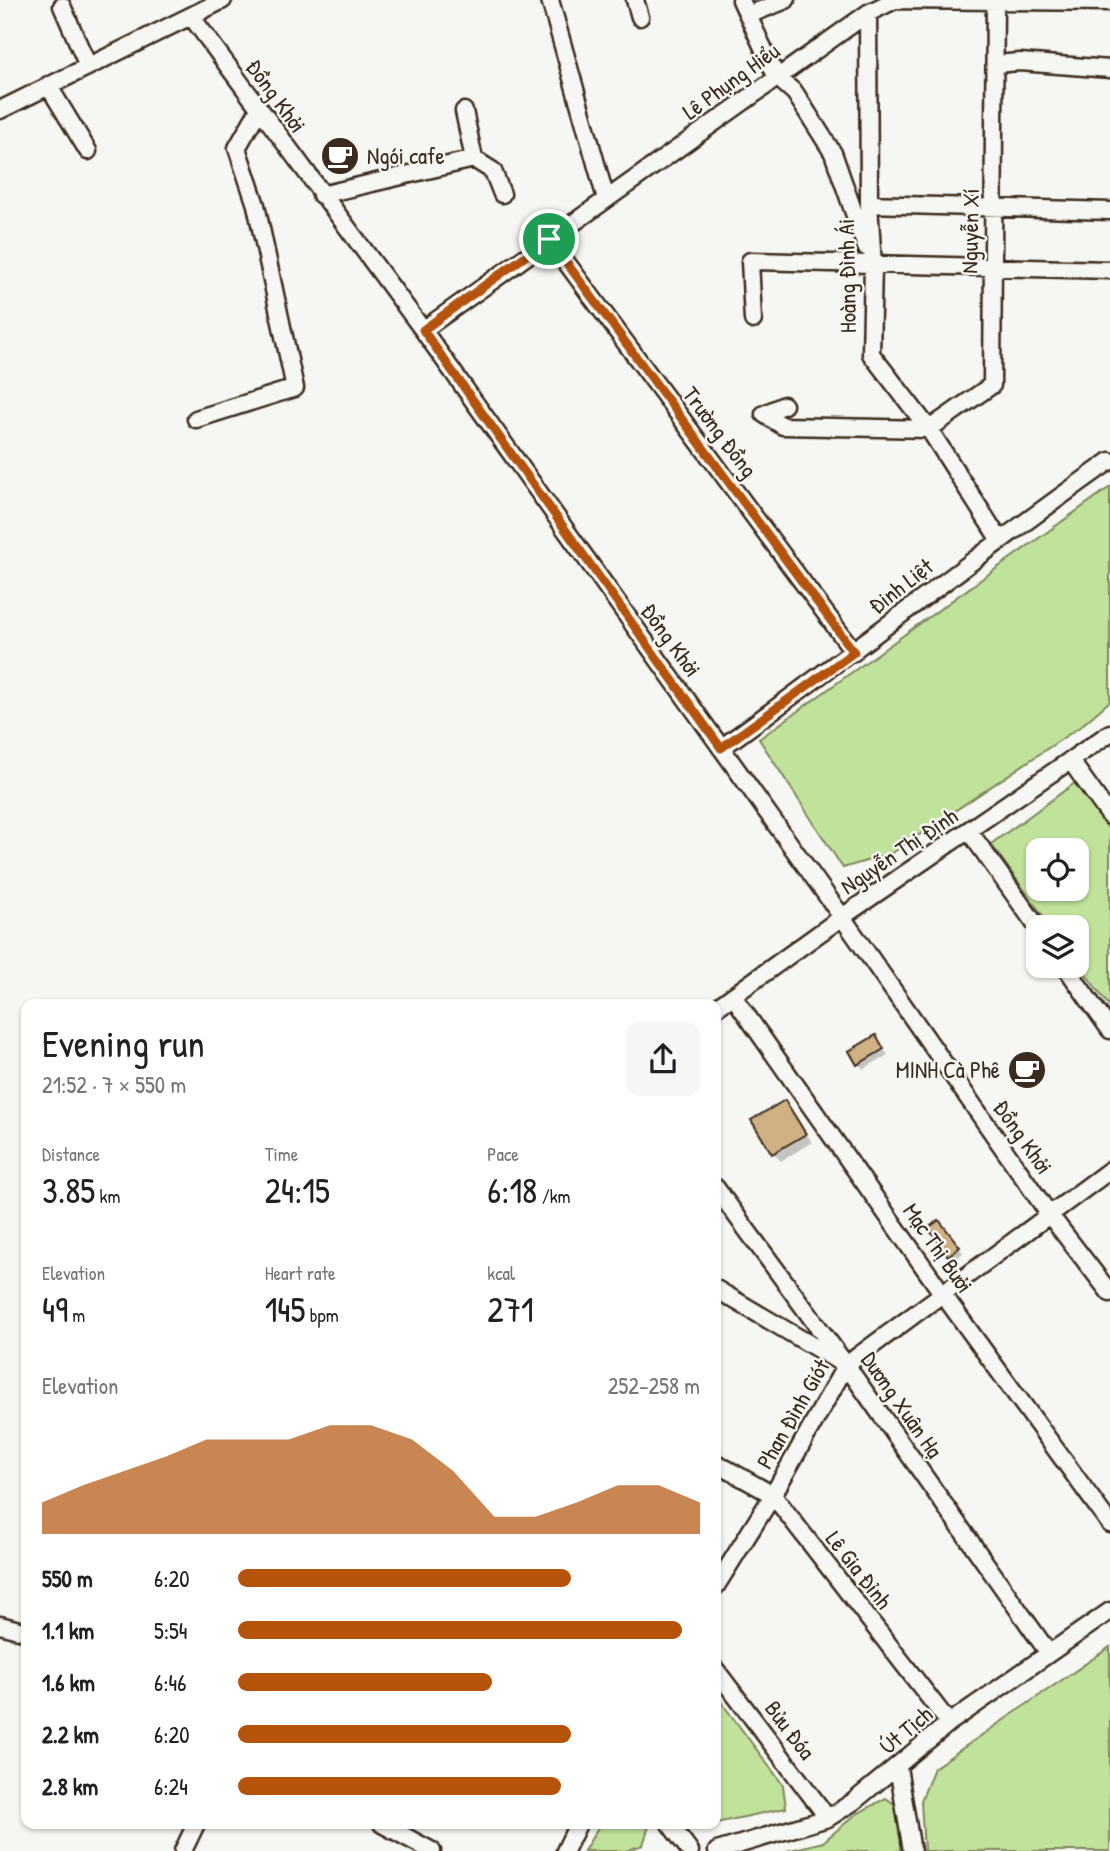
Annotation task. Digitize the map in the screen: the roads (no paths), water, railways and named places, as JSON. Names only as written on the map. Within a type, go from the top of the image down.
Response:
[{"type":"street","points":[[0,110],[223,0]]},
{"type":"street","points":[[550,0],[606,199]]},
{"type":"street","points":[[635,0],[640,17]]},
{"type":"street","points":[[786,0],[744,8],[776,76],[794,93],[833,153],[873,265]]},
{"type":"street","name":"Lê Phụng Hiểu","points":[[423,330],[776,76],[868,13],[895,0],[1110,2]]},
{"type":"street","name":"Nguyễn Xí","points":[[929,429],[992,385],[995,1]]},
{"type":"street","points":[[62,6],[88,66]]},
{"type":"street","name":"Hoàng Đình Ái","points":[[868,13],[869,204],[873,265],[871,354],[929,429],[999,540]]},
{"type":"street","name":"Đồng Khởi","points":[[191,16],[258,111],[423,330],[842,917],[1049,1214],[1110,1293]]},
{"type":"street","points":[[995,64],[1020,62],[1110,69]]},
{"type":"street","points":[[48,85],[88,151]]},
{"type":"street","points":[[196,419],[295,388],[256,205],[237,148],[258,111]]},
{"type":"street","points":[[464,111],[474,159]]},
{"type":"street","points":[[321,195],[474,159],[493,171],[502,194]]},
{"type":"street","points":[[869,204],[1110,211]]},
{"type":"street","name":"Trường Đồng","points":[[549,239],[854,652]]},
{"type":"street","points":[[753,320],[750,261],[1110,270]]},
{"type":"street","points":[[784,405],[764,414],[783,426],[929,429]]},
{"type":"street","name":"Đinh Liệt","points":[[721,748],[854,652],[999,540],[1110,461]]},
{"type":"street","name":"Nguyễn Thị Định","points":[[721,1005],[842,917],[1110,733]]},
{"type":"street","points":[[1070,760],[1110,816]]},
{"type":"street","points":[[969,831],[1029,915]]},
{"type":"street","points":[[1073,978],[1110,1030]]},
{"type":"street","name":"Mạc Thị Bưởi","points":[[733,996],[942,1293],[1110,1524]]},
{"type":"street","name":"Phan Đình Giót","points":[[721,1578],[773,1495],[846,1365],[1110,1170]]},
{"type":"street","name":"Dương Xuân Hạ","points":[[721,1195],[846,1365],[1048,1652]]},
{"type":"street","points":[[721,1292],[846,1365]]},
{"type":"street","name":"Lê Gia Đỉnh","points":[[721,1466],[773,1495],[949,1723]]},
{"type":"street","name":"Út Tịch","points":[[716,1851],[828,1818],[898,1767],[949,1723],[1110,1611]]},
{"type":"street","points":[[0,1625],[21,1631]]},
{"type":"street","name":"Bửu Đóa","points":[[721,1677],[828,1818]]},
{"type":"street","points":[[898,1767],[912,1851]]},
{"type":"street","points":[[183,1851],[193,1829]]},
{"type":"street","points":[[391,1829],[432,1851]]},
{"type":"street","points":[[565,1851],[576,1829]]},
{"type":"street","points":[[674,1829],[690,1851]]},
{"type":"place","name":"Ngói cafe","points":[[340,156]]},
{"type":"place","name":"MINH Cà Phê","points":[[1027,1070]]}]
